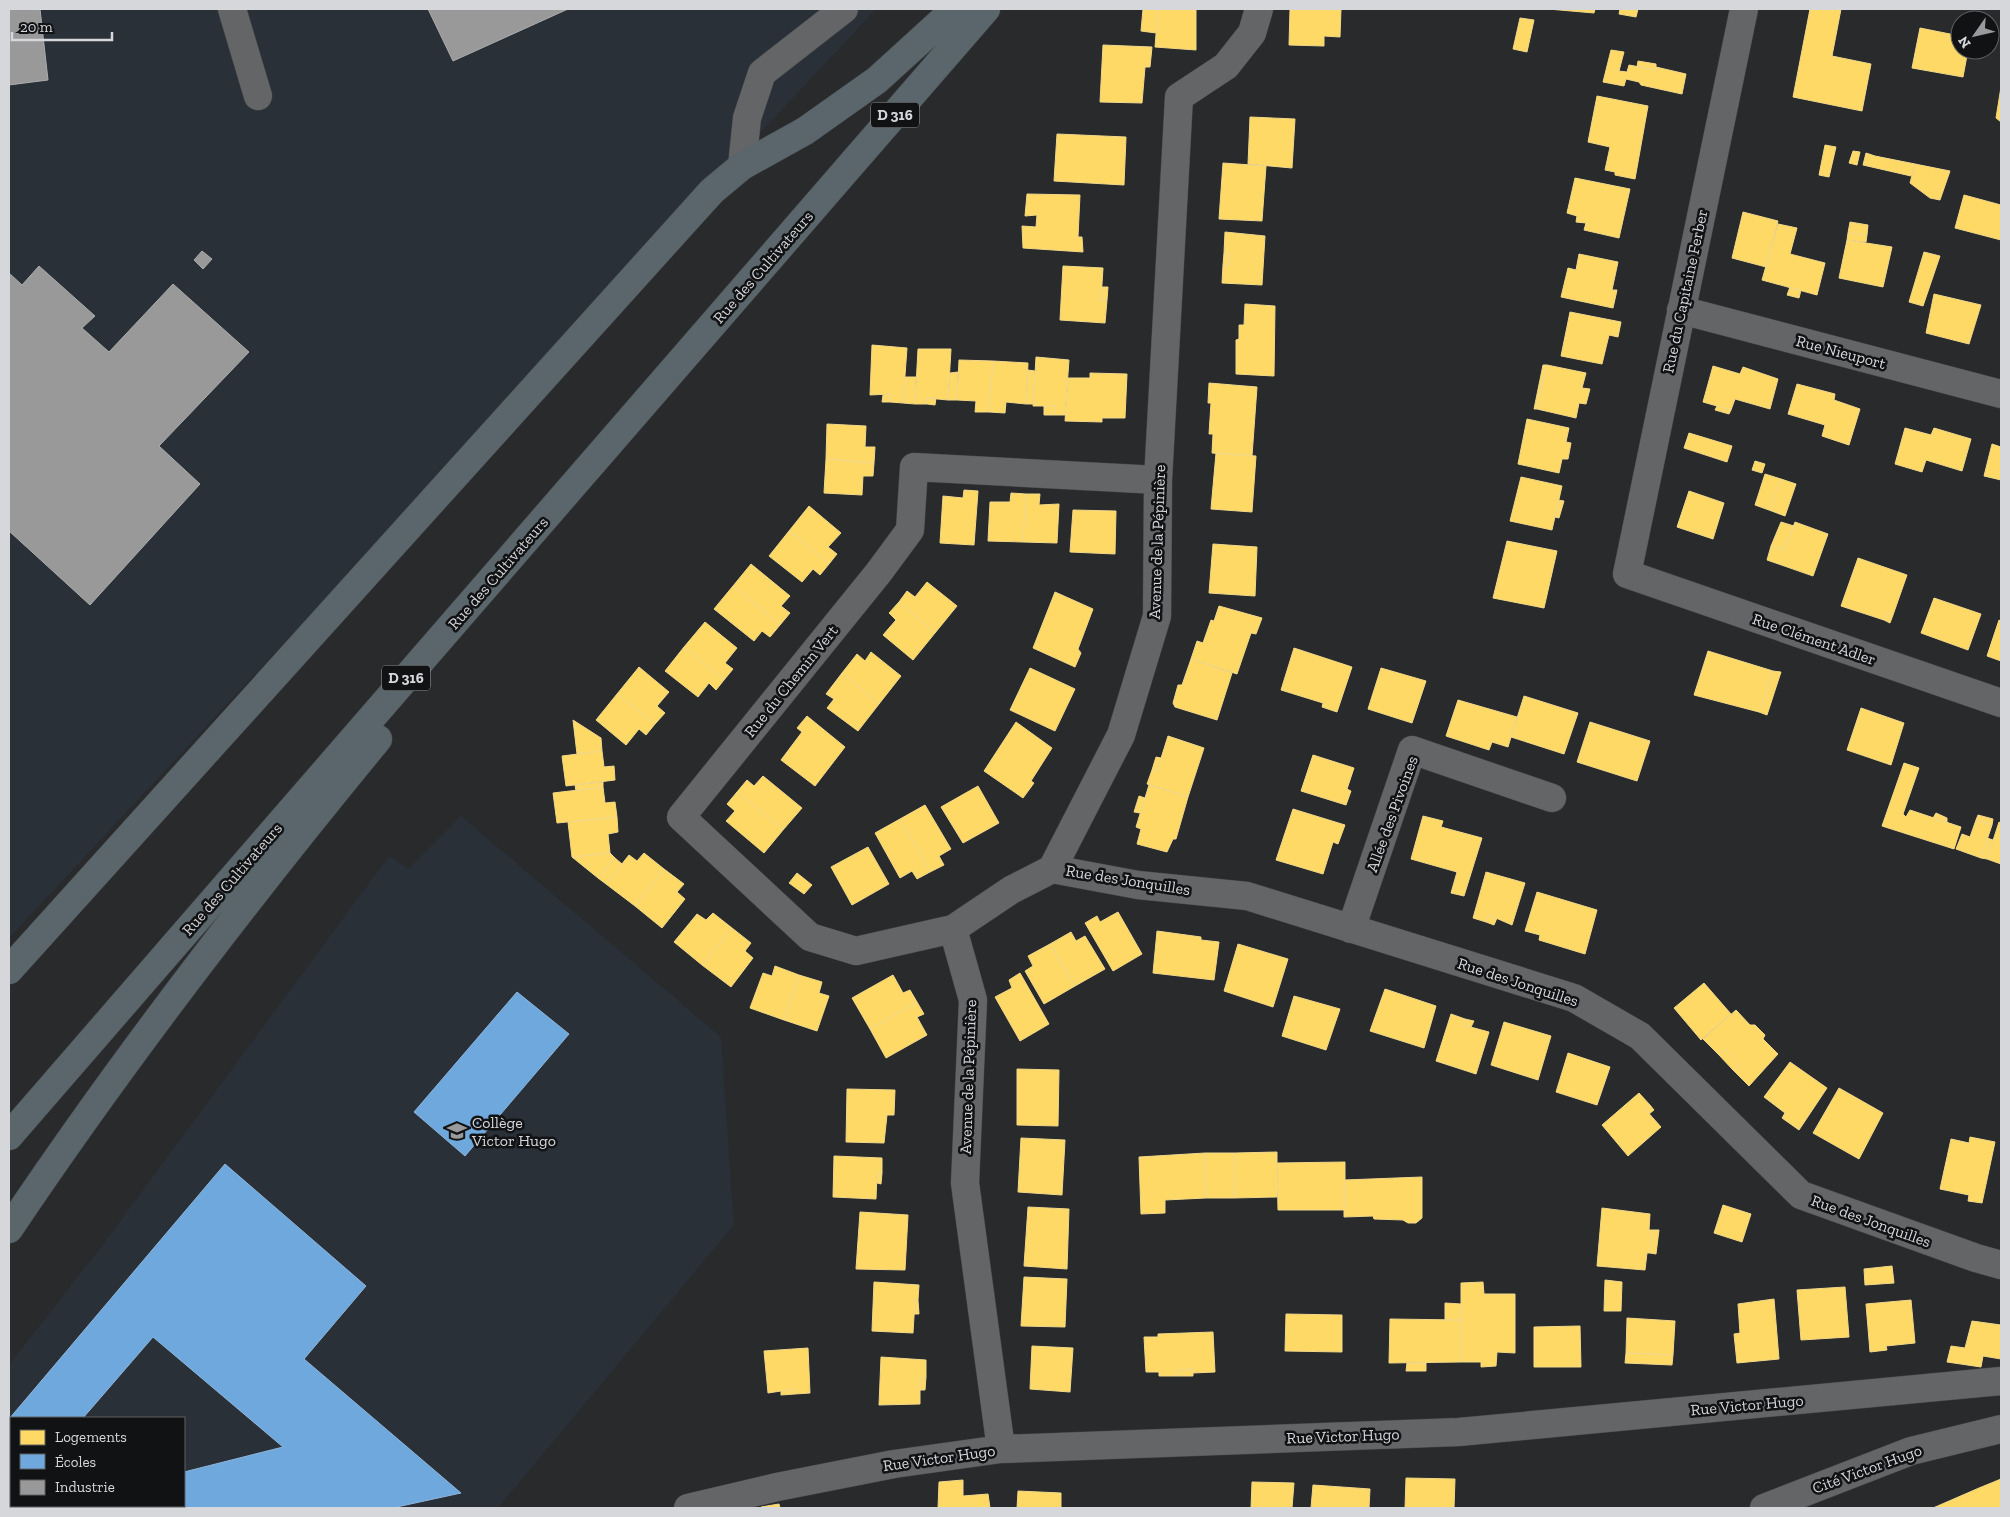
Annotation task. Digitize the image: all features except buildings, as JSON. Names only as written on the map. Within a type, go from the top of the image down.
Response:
[{"type":"main road","points":[[9,970],[712,190],[742,166],[777,148],[849,101],[877,80],[955,9]]},
{"type":"main road","name":"Rue des Cultivateurs","points":[[9,1136],[986,9]]},
{"type":"main road","points":[[9,1229],[130,1058],[304,829],[804,220]]},
{"type":"street","points":[[232,9],[258,96]]},
{"type":"street","points":[[742,166],[747,118],[762,73],[844,9]]},
{"type":"street","name":"Avenue de la Pépinière","points":[[1052,868],[1121,735],[1157,616],[1158,480],[1179,97],[1226,66],[1252,33],[1259,9]]},
{"type":"street","name":"Rue du Capitaine Ferber","points":[[1627,574],[1744,9]]},
{"type":"street","name":"Rue Nieuport","points":[[1681,310],[2001,393]]},
{"type":"street","name":"Rue du Chemin Vert","points":[[953,929],[856,951],[810,937],[681,817],[879,572],[910,530],[914,468],[1158,480]]},
{"type":"street","name":"Rue Clément Adler","points":[[1627,574],[2001,703]]},
{"type":"street","name":"Allée des Pivoines","points":[[1351,929],[1412,750],[1552,798]]},
{"type":"street","points":[[953,929],[1011,890],[1052,868]]},
{"type":"street","name":"Rue des Jonquilles","points":[[1052,868],[1138,886],[1247,896],[1574,998],[1640,1036],[1801,1195],[1976,1258],[2001,1265]]},
{"type":"street","name":"Avenue de la Pépinière","points":[[953,929],[973,1000],[965,1183],[1001,1449]]},
{"type":"street","name":"Rue Victor Hugo","points":[[688,1508],[777,1487],[894,1464],[1001,1449],[1459,1432],[2001,1381]]},
{"type":"street","name":"Cité Victor Hugo","points":[[1764,1508],[1911,1451],[2001,1429]]},
{"type":"shaded area","points":[[9,9],[876,9],[9,938]]},
{"type":"shaded area","name":"Collège Victor Hugo","points":[[461,816],[721,1037],[734,1225],[498,1508],[9,1508],[9,1365],[104,1243],[389,856],[408,869]]},
{"type":"place","name":"Collège Victor Hugo","points":[[457,1131]]}]
